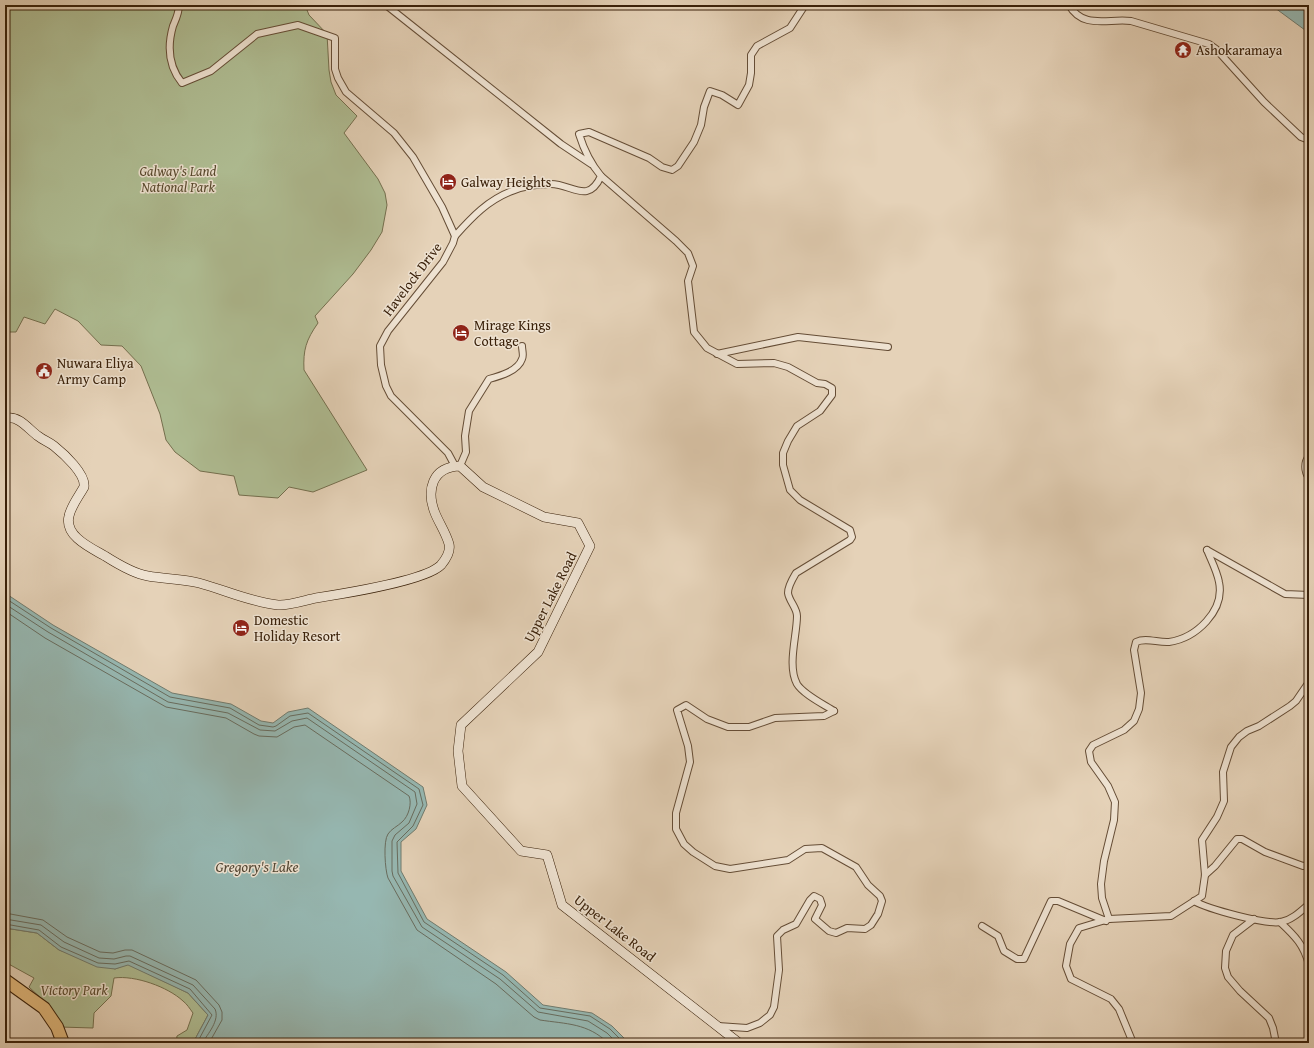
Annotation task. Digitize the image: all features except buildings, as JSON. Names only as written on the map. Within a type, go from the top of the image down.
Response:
[{"type":"highway","points":[[5,980],[44,1008],[57,1028],[62,1043]]},
{"type":"street","name":"Havelock Drive","points":[[179,5],[169,48],[175,74],[182,84],[211,71],[257,34],[298,24],[335,38],[335,69],[346,92],[394,133],[413,157],[442,207],[455,236],[443,262],[388,331],[380,346],[381,365],[386,386],[391,396],[448,452],[458,466]]},
{"type":"street","points":[[386,5],[561,144],[592,165]]},
{"type":"street","points":[[717,1026],[747,1028],[760,1023],[770,1015],[774,1007],[779,970],[777,936],[783,930],[796,924],[810,900],[814,896],[820,899],[822,905],[815,919],[829,931],[836,933],[847,928],[865,928],[871,925],[878,914],[882,901],[880,896],[868,886],[856,867],[822,848],[805,849],[788,860],[730,869],[715,866],[693,852],[684,844],[676,829],[676,813],[690,762],[688,746],[677,710],[686,705],[707,719],[728,727],[749,727],[775,718],[824,716],[834,711],[805,693],[797,684],[793,673],[794,640],[797,615],[788,593],[791,582],[796,573],[850,540],[852,537],[850,530],[800,500],[790,490],[782,465],[783,453],[797,426],[820,411],[832,395],[832,388],[825,384],[817,383],[788,367],[774,362],[737,364],[707,348],[694,332],[688,281],[692,266],[688,253],[601,176],[592,165],[584,150],[579,134],[589,132],[649,158],[662,167],[672,170],[678,166],[694,142],[702,125],[704,107],[710,91],[722,95],[738,105],[749,85],[751,55],[758,46],[790,28],[805,5]]},
{"type":"street","points":[[1069,5],[1074,12],[1087,20],[1095,22],[1130,21],[1208,44],[1216,49],[1264,102],[1301,137],[1309,140]]},
{"type":"street","points":[[455,236],[477,213],[493,200],[513,191],[533,186],[553,184],[581,192],[590,190],[599,181],[601,176]]},
{"type":"street","points":[[717,354],[798,337],[888,347]]},
{"type":"street","points":[[5,422],[7,418],[21,421],[37,436],[53,445],[81,473],[84,487],[69,515],[68,522],[70,528],[80,542],[117,563],[146,576],[198,582],[245,598],[279,605],[389,585],[426,574],[440,567],[449,554],[449,544],[434,512],[430,489],[434,477],[442,470],[458,466],[466,452],[465,436],[469,411],[489,379],[503,376],[519,365],[523,358],[522,346]]},
{"type":"street","points":[[1309,456],[1305,466],[1309,478]]},
{"type":"street","name":"Upper Lake Road","points":[[458,466],[483,487],[544,517],[578,523],[590,546],[538,652],[461,725],[458,751],[462,786],[521,851],[547,855],[562,905],[739,1043]]},
{"type":"street","points":[[1108,920],[1102,898],[1101,884],[1104,861],[1114,820],[1115,802],[1108,786],[1091,762],[1089,751],[1093,745],[1124,730],[1134,721],[1139,709],[1141,693],[1134,650],[1136,642],[1143,639],[1161,642],[1171,641],[1185,636],[1195,632],[1213,613],[1220,597],[1220,582],[1207,550],[1285,594],[1309,595]]},
{"type":"street","points":[[1133,1043],[1119,1009],[1111,999],[1071,979],[1066,966],[1070,944],[1079,928],[1108,920],[1171,916],[1202,896],[1205,875],[1202,840],[1217,817],[1224,801],[1223,772],[1231,747],[1239,737],[1247,731],[1259,726],[1290,706],[1296,701],[1309,682]]},
{"type":"street","points":[[1205,875],[1215,866],[1237,839],[1242,839],[1265,852],[1303,866],[1309,865]]},
{"type":"street","points":[[982,926],[998,936],[1004,951],[1017,959],[1024,959],[1051,901],[1058,901],[1108,920]]},
{"type":"street","points":[[1194,901],[1203,906],[1254,919],[1280,922],[1296,915],[1309,904]]},
{"type":"street","points":[[1254,919],[1233,935],[1226,951],[1225,968],[1228,978],[1269,1018],[1276,1043]]},
{"type":"street","points":[[1280,922],[1297,939],[1306,954],[1309,965]]},
{"type":"green space","name":"Galway's Land National Park","points":[[5,5],[305,5],[309,15],[327,34],[329,70],[331,82],[336,95],[357,116],[344,133],[378,179],[385,193],[387,205],[382,232],[371,250],[353,274],[315,316],[318,323],[308,340],[304,357],[304,370],[367,470],[313,492],[289,487],[278,498],[239,495],[234,476],[200,471],[175,452],[166,440],[160,414],[141,366],[122,346],[101,345],[78,321],[55,309],[45,324],[24,317],[16,332],[5,332]]},
{"type":"green space","name":"Victory Park","points":[[5,928],[37,933],[59,950],[115,969],[128,964],[188,993],[208,1015],[193,1043],[176,1043],[177,1036],[187,1030],[193,1013],[186,1004],[169,991],[151,983],[132,978],[114,978],[111,996],[94,1013],[93,1028],[60,1027],[44,1001],[29,987],[34,978],[5,962]]},
{"type":"water","points":[[1271,5],[1309,5],[1309,33]]},
{"type":"water","name":"Gregory's Lake","points":[[5,593],[53,625],[172,693],[231,704],[261,721],[273,723],[288,712],[308,708],[423,787],[427,805],[416,829],[401,842],[401,871],[427,919],[506,972],[543,1005],[592,1013],[612,1026],[629,1043],[193,1043],[208,1015],[188,993],[128,965],[115,969],[97,967],[59,950],[37,933],[5,928]]},
{"type":"place","name":"Ashokaramaya","points":[[1183,50]]},
{"type":"place","name":"Galway Heights","points":[[448,182]]},
{"type":"place","name":"Mirage Kings Cottage","points":[[461,333]]},
{"type":"place","name":"Nuwara Eliya Army Camp","points":[[44,371]]},
{"type":"place","name":"Domestic Holiday Resort","points":[[241,628]]}]
